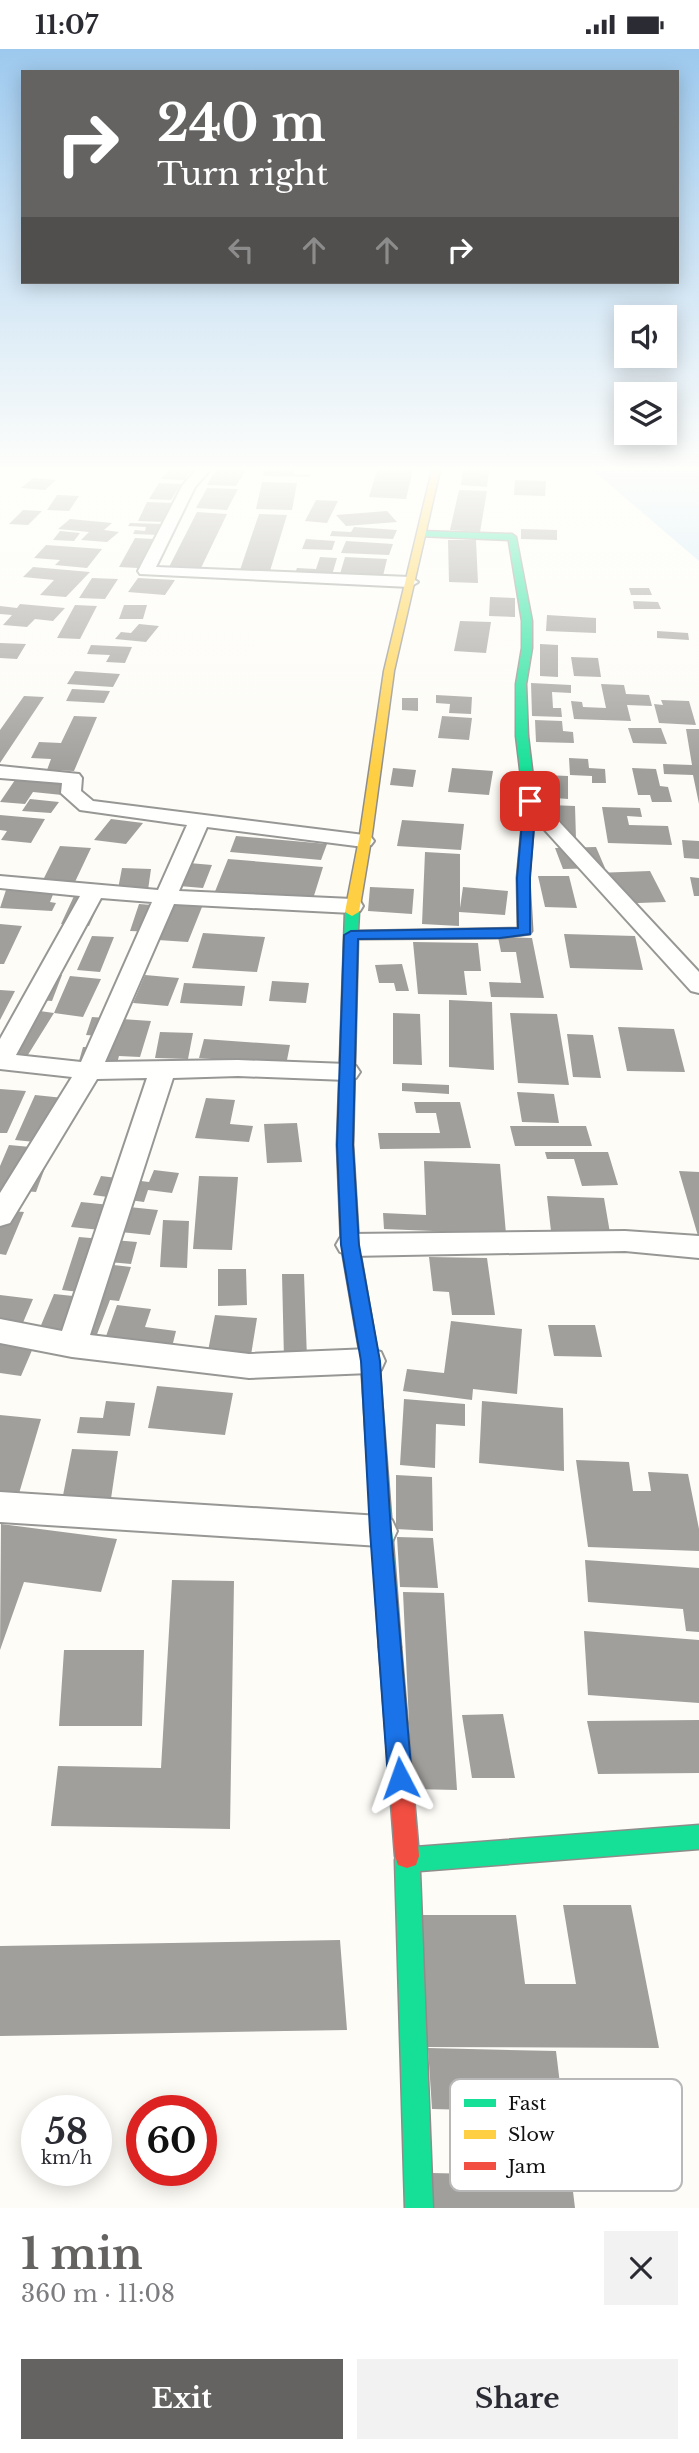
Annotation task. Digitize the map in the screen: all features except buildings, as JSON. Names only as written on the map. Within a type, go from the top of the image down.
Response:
[{"type":"main road","points":[[413,571],[389,671],[352,906],[345,1145],[350,1245],[370,1361],[380,1531],[407,1860],[419,2208]]},
{"type":"main road","points":[[351,935],[500,934],[525,931],[523,878],[530,801],[522,736],[522,684],[527,648],[527,621],[518,571]]},
{"type":"main road","points":[[407,1860],[699,1837]]},
{"type":"street","points":[[146,571],[410,582]]},
{"type":"street","points":[[0,772],[72,778],[71,793],[87,806],[364,841]]},
{"type":"street","points":[[530,801],[699,986]]},
{"type":"street","points":[[0,1216],[89,1071],[200,820]]},
{"type":"street","points":[[0,882],[164,897],[352,906]]},
{"type":"street","points":[[95,889],[0,1061],[89,1071],[238,1068],[347,1072]]},
{"type":"street","points":[[72,1345],[163,1069]]},
{"type":"street","points":[[350,1245],[625,1241],[699,1247]]},
{"type":"street","points":[[0,1331],[72,1345],[249,1366],[370,1361]]},
{"type":"street","points":[[0,1507],[380,1531]]},
{"type":"traffic: fast","points":[[351,935],[500,934],[525,931],[523,878],[530,802],[522,736],[521,684],[527,648],[527,621],[519,571]]},
{"type":"traffic: fast","points":[[352,912],[345,1145],[350,1245],[370,1361],[390,1647]]},
{"type":"traffic: fast","points":[[407,1856],[407,1860],[699,1837]]},
{"type":"traffic: fast","points":[[407,1860],[419,2208]]},
{"type":"traffic: slow","points":[[352,912],[389,671],[412,571]]},
{"type":"traffic: jam","points":[[390,1647],[407,1856]]},
{"type":"route","points":[[400,1778],[380,1531],[370,1361],[350,1245],[345,1145],[351,935],[500,934],[525,931],[523,878],[530,801]]}]
